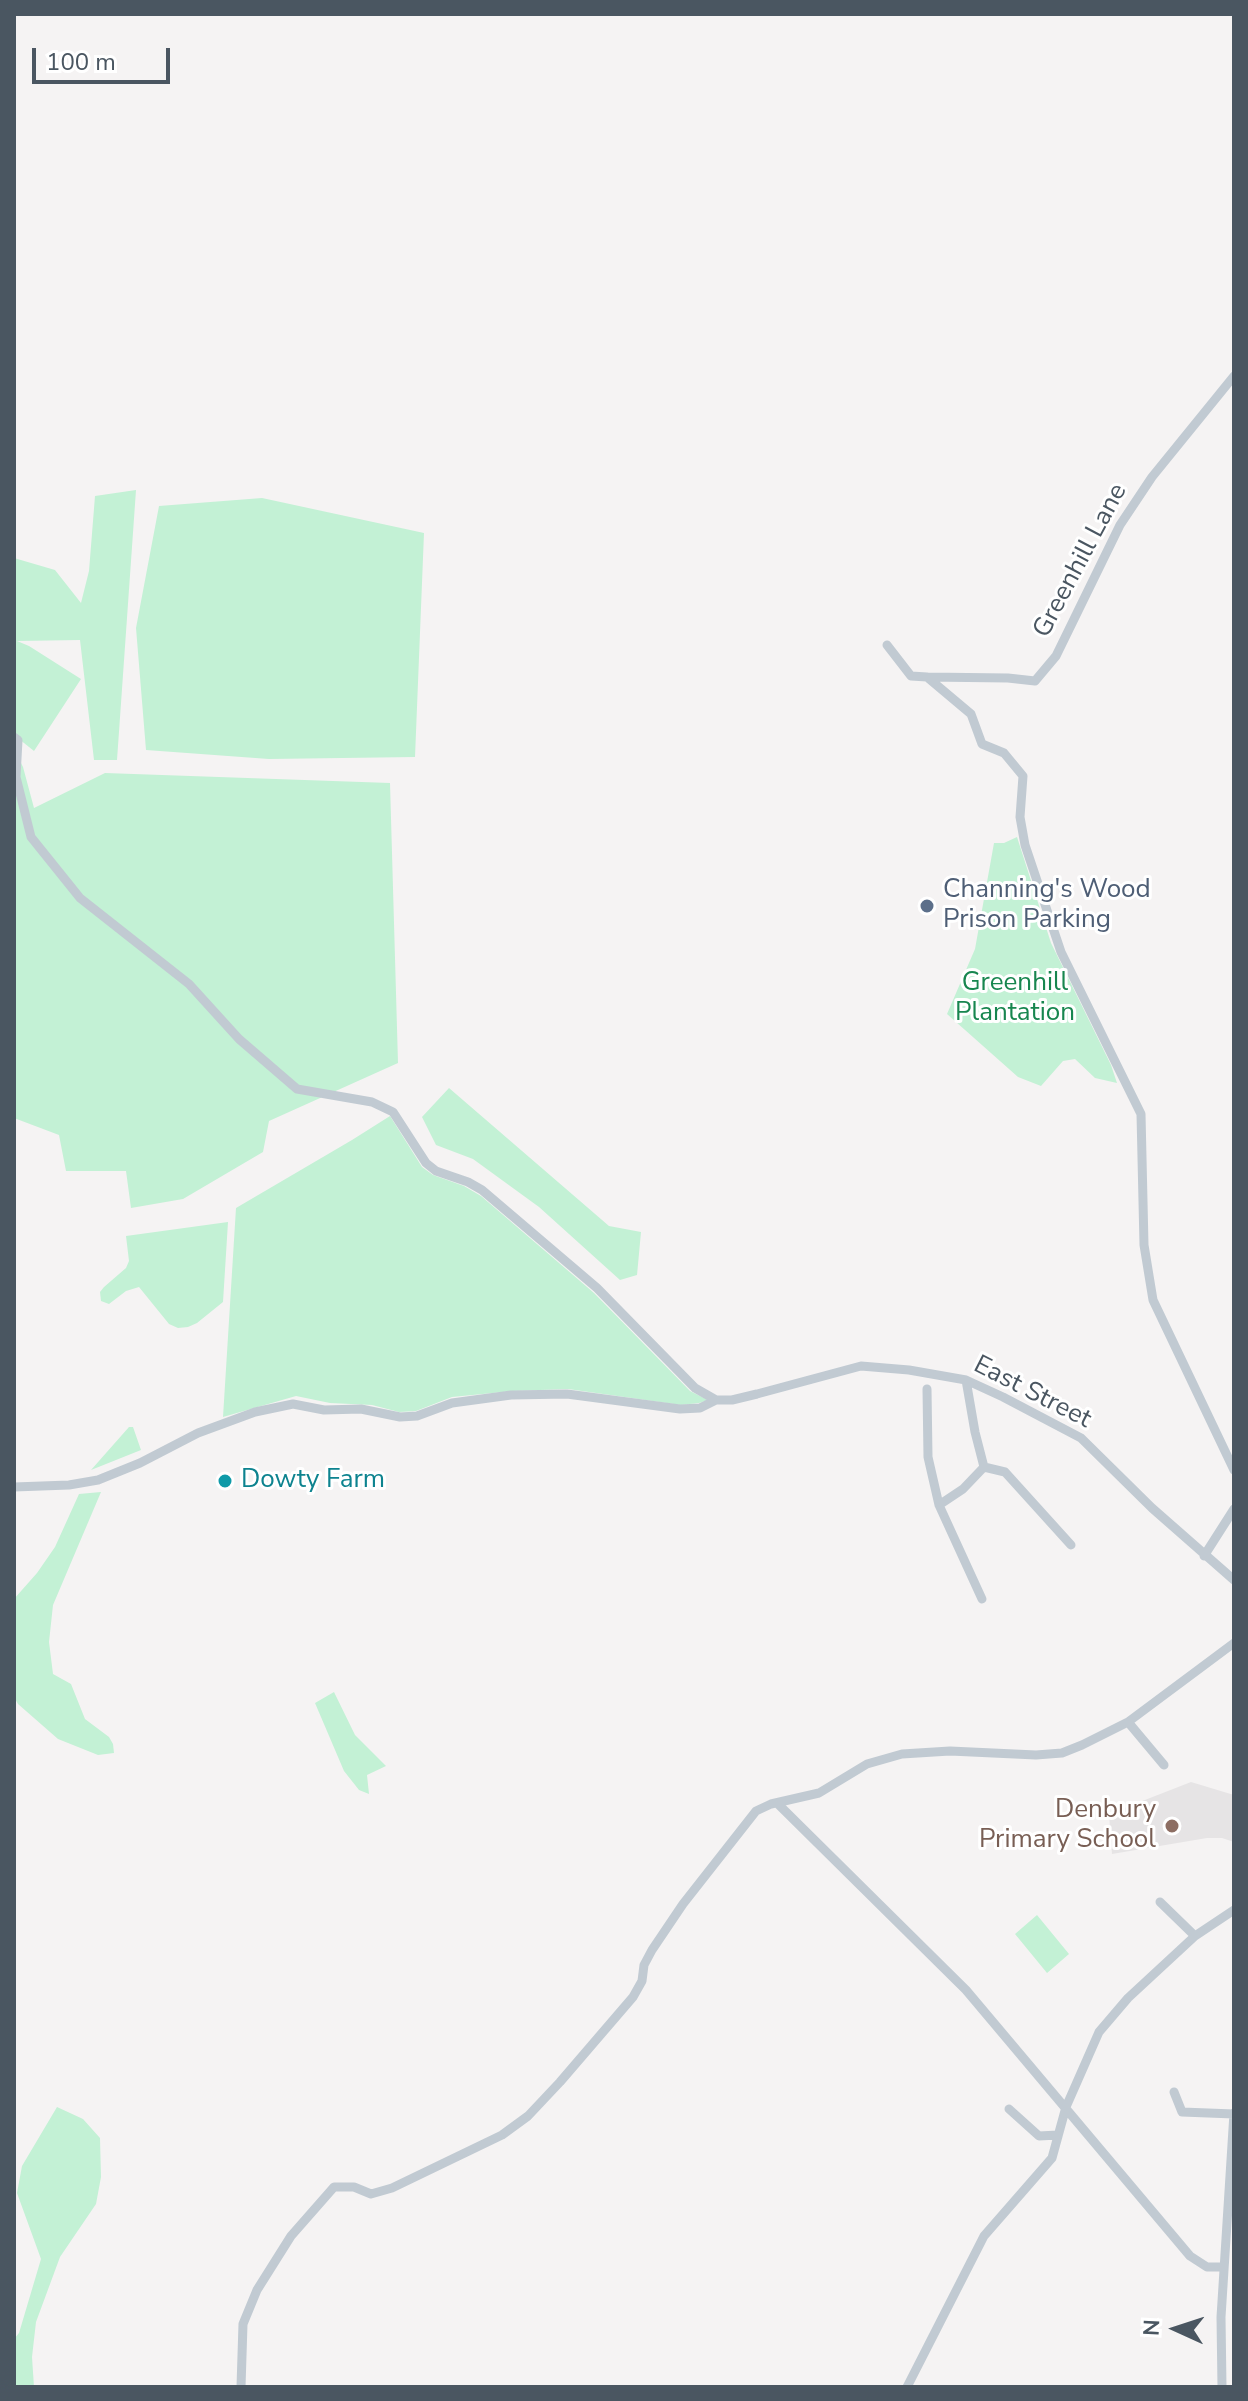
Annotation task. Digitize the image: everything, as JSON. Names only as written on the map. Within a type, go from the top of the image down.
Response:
[{"type":"street","name":"Greenhill Lane","points":[[887,645],[911,676],[1035,681],[1056,656],[1120,525],[1152,477],[1234,376]]},
{"type":"street","points":[[927,677],[971,714],[982,744],[1004,753],[1023,776],[1020,817],[1025,845],[1061,952],[1141,1114],[1144,1245],[1153,1300],[1234,1470]]},
{"type":"street","points":[[14,737],[18,740],[16,777],[31,837],[80,898],[189,984],[239,1039],[297,1089],[372,1102],[393,1112],[426,1163],[436,1171],[482,1190],[597,1288],[695,1388],[716,1400]]},
{"type":"street","name":"East Street","points":[[14,1487],[69,1485],[98,1480],[140,1463],[198,1433],[255,1412],[293,1404],[324,1410],[361,1409],[400,1417],[417,1416],[452,1403],[511,1395],[567,1394],[680,1409],[700,1408],[716,1400],[732,1400],[861,1366],[966,1380],[1081,1438],[1152,1508],[1234,1580]]},
{"type":"street","points":[[966,1380],[984,1467]]},
{"type":"street","points":[[927,1389],[928,1457],[939,1505],[982,1599]]},
{"type":"street","points":[[939,1505],[963,1489],[984,1467]]},
{"type":"street","points":[[984,1467],[1005,1472],[1071,1545]]},
{"type":"street","points":[[1204,1556],[1234,1509]]},
{"type":"street","points":[[241,2387],[243,2324],[257,2290],[291,2236],[334,2187],[354,2187],[371,2194],[392,2188],[502,2135],[528,2116],[633,1997],[652,1950],[683,1904],[747,1820],[763,1806],[819,1793],[867,1764],[902,1754],[950,1751],[1036,1755],[1062,1753],[1128,1722],[1234,1643]]},
{"type":"street","points":[[1128,1722],[1164,1765]]},
{"type":"street","points":[[778,1804],[966,1990],[1190,2256],[1207,2267],[1223,2267]]},
{"type":"street","points":[[1160,1902],[1195,1936]]},
{"type":"street","points":[[907,2387],[984,2236],[1052,2158],[1066,2107],[1099,2032],[1128,1998],[1195,1936],[1234,1910]]},
{"type":"street","points":[[1174,2092],[1182,2112],[1234,2113],[1223,2267],[1222,2387]]},
{"type":"street","points":[[1009,2109],[1039,2136],[1058,2135]]},
{"type":"shaded area","name":"Denbury Primary School","points":[[1191,1782],[1234,1795],[1234,1842],[1207,1838],[1112,1854],[1109,1814]]},
{"type":"green space","points":[[136,490],[117,760],[94,760],[80,640],[17,641],[81,679],[34,751],[14,735],[14,558],[55,570],[81,603],[89,571],[95,496]]},
{"type":"green space","points":[[262,498],[424,533],[415,757],[269,759],[146,750],[136,628],[159,506]]},
{"type":"green space","points":[[14,749],[23,767],[34,808],[105,773],[390,783],[398,1063],[269,1121],[263,1152],[183,1199],[131,1208],[126,1171],[66,1171],[59,1135],[14,1118]]},
{"type":"green space","name":"Greenhill Plantation","points":[[1017,837],[1051,943],[1117,1083],[1095,1078],[1075,1059],[1063,1061],[1041,1086],[1018,1077],[947,1014],[975,949],[994,843],[1004,843]]},
{"type":"green space","points":[[449,1088],[609,1226],[641,1232],[637,1275],[620,1280],[539,1207],[473,1159],[436,1145],[422,1117]]},
{"type":"green space","points":[[390,1116],[422,1167],[481,1196],[594,1293],[690,1391],[708,1400],[681,1405],[568,1389],[513,1391],[452,1397],[416,1411],[399,1412],[372,1405],[330,1403],[296,1396],[223,1417],[236,1208]]},
{"type":"green space","points":[[228,1222],[223,1302],[197,1323],[178,1328],[169,1324],[139,1287],[126,1291],[109,1304],[101,1301],[100,1292],[126,1268],[129,1261],[126,1236]]},
{"type":"green space","points":[[129,1427],[133,1427],[141,1450],[91,1470]]},
{"type":"green space","points":[[101,1492],[53,1605],[49,1642],[53,1674],[71,1684],[85,1719],[109,1737],[113,1744],[114,1753],[98,1755],[58,1739],[14,1697],[14,1599],[55,1547],[79,1494]]},
{"type":"green space","points":[[334,1692],[355,1735],[386,1766],[367,1775],[369,1794],[359,1790],[344,1771],[315,1703]]},
{"type":"green space","points":[[1037,1915],[1069,1954],[1047,1973],[1015,1934]]},
{"type":"green space","points":[[57,2107],[83,2119],[100,2138],[101,2177],[96,2204],[60,2257],[36,2322],[32,2357],[34,2387],[14,2387],[14,2339],[19,2333],[41,2259],[17,2193],[22,2166]]},
{"type":"place","name":"Channing's Wood Prison Parking","points":[[927,906]]},
{"type":"place","name":"Dowty Farm","points":[[225,1481]]},
{"type":"place","name":"Denbury Primary School","points":[[1172,1826]]}]
